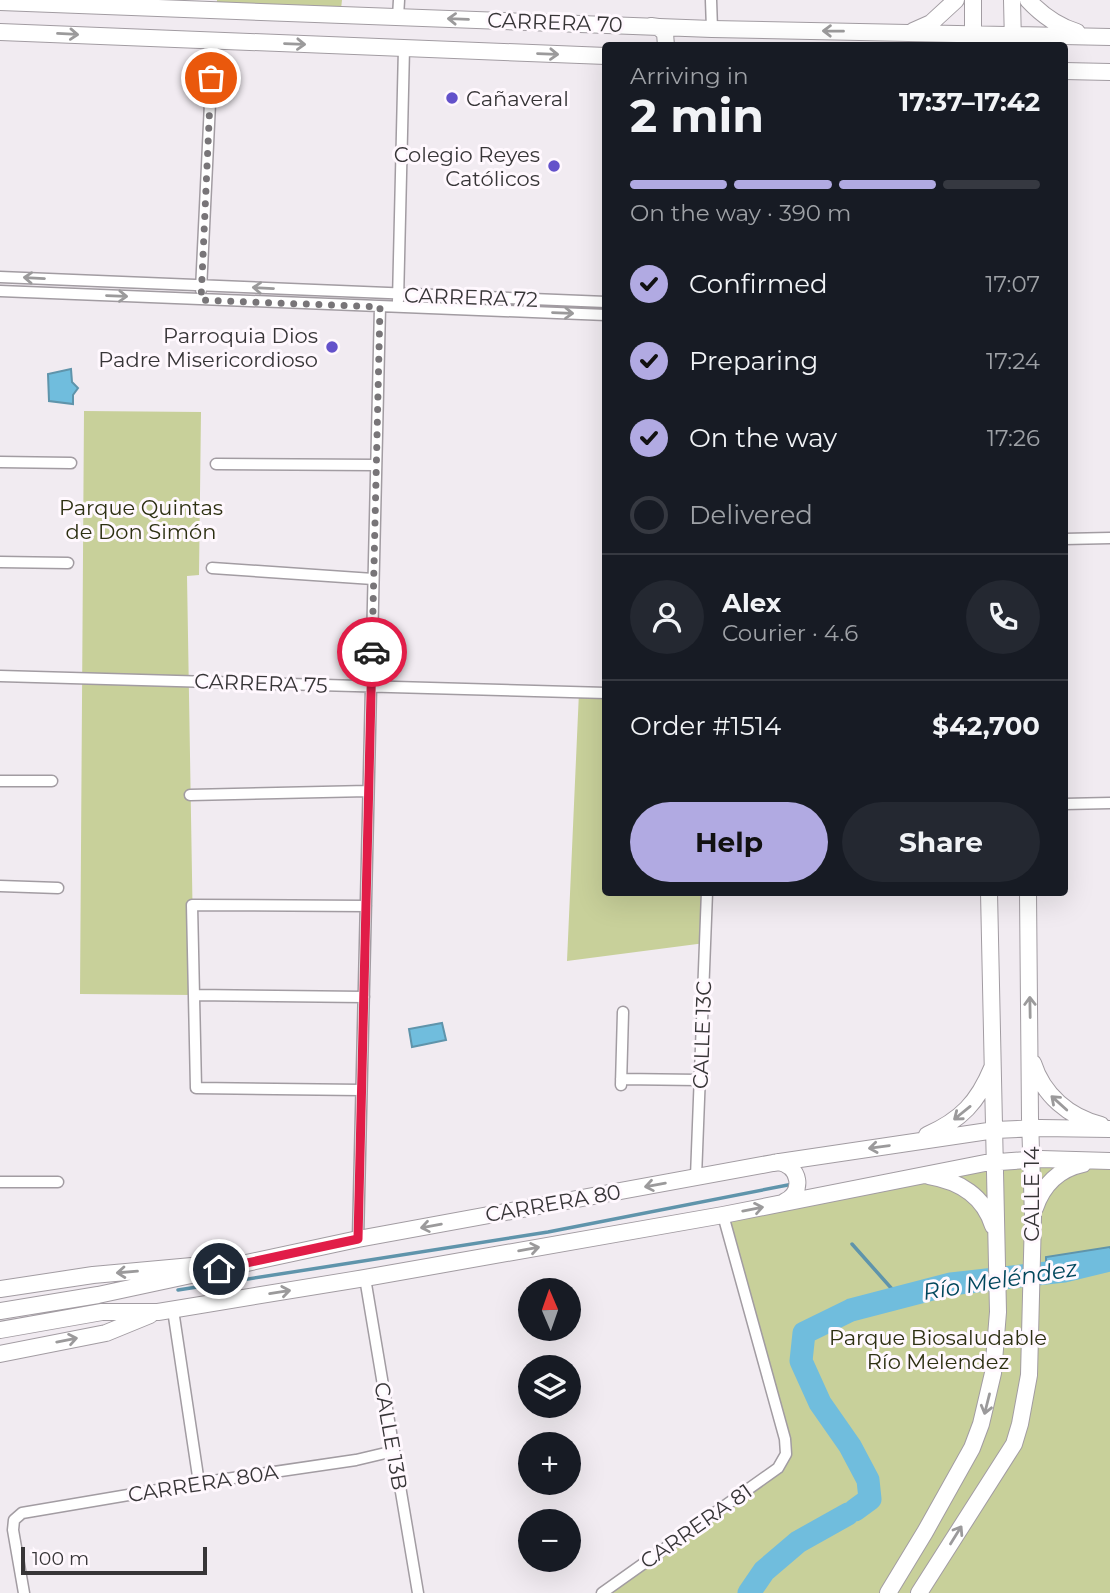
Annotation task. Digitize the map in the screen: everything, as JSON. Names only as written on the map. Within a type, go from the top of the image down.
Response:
[{"type":"street","points":[[398,17],[399,0]]},
{"type":"street","points":[[711,0],[712,29]]},
{"type":"street","points":[[901,32],[916,30],[931,23],[956,0]]},
{"type":"street","points":[[973,0],[973,40]]},
{"type":"street","points":[[1012,0],[1013,40]]},
{"type":"street","points":[[1028,0],[1056,24],[1089,36]]},
{"type":"street","name":"CARRERA 70","points":[[0,2],[212,5],[398,17],[712,29],[901,32],[973,40],[1110,37]]},
{"type":"street","points":[[35,33],[27,26],[26,15],[28,10],[37,4]]},
{"type":"street","points":[[650,25],[659,27],[665,33],[666,42]]},
{"type":"street","name":"CARRERA 70","points":[[0,32],[602,56]]},
{"type":"street","points":[[201,300],[213,41]]},
{"type":"street","points":[[397,308],[404,48]]},
{"type":"street","points":[[1068,74],[1110,72]]},
{"type":"street","name":"CARRERA 72","points":[[0,276],[602,302]]},
{"type":"street","points":[[89,295],[90,281]]},
{"type":"street","name":"CARRERA 72","points":[[0,291],[602,315]]},
{"type":"street","points":[[358,1239],[380,307]]},
{"type":"street","points":[[0,462],[71,463]]},
{"type":"street","points":[[216,464],[376,465]]},
{"type":"street","points":[[1068,539],[1110,538]]},
{"type":"street","points":[[0,562],[68,563]]},
{"type":"street","points":[[212,568],[373,579]]},
{"type":"street","name":"CARRERA 75","points":[[0,676],[602,693]]},
{"type":"street","points":[[0,781],[52,781]]},
{"type":"street","points":[[190,795],[368,791]]},
{"type":"street","points":[[1068,804],[1110,803]]},
{"type":"street","points":[[0,886],[58,888]]},
{"type":"street","name":"CALLE 13C","points":[[696,1177],[707,896]]},
{"type":"street","name":"CALLE 14","points":[[888,1593],[972,1448],[981,1424],[993,1373],[998,1312],[989,896]]},
{"type":"street","name":"CALLE 14","points":[[919,1593],[1013,1444],[1020,1424],[1029,1375],[1033,1217],[1028,896]]},
{"type":"street","points":[[361,1090],[196,1088],[192,905],[366,906]]},
{"type":"street","points":[[194,995],[363,997]]},
{"type":"street","points":[[622,1012],[621,1082],[699,1080]]},
{"type":"street","points":[[1031,1054],[1038,1077],[1058,1104],[1079,1118],[1110,1129]]},
{"type":"street","points":[[905,1143],[938,1130],[970,1107],[980,1095],[994,1058]]},
{"type":"street","name":"CARRERA 80","points":[[0,1311],[98,1294],[358,1239],[773,1163],[995,1130],[1110,1129]]},
{"type":"street","name":"CARRERA 80","points":[[0,1331],[102,1312],[165,1311],[365,1278],[723,1215],[995,1163],[1031,1160],[1105,1161]]},
{"type":"street","points":[[1033,1217],[1039,1197],[1050,1181],[1067,1169],[1105,1161]]},
{"type":"street","points":[[773,1163],[791,1167],[798,1178],[793,1196],[782,1203]]},
{"type":"street","points":[[913,1178],[945,1178],[972,1193],[986,1210],[996,1239]]},
{"type":"street","points":[[0,1182],[58,1182]]},
{"type":"street","name":"CARRERA 81","points":[[602,1593],[778,1468],[786,1454],[785,1439],[723,1215]]},
{"type":"street","points":[[0,1289],[93,1275],[268,1259]]},
{"type":"street","name":"CALLE 13B","points":[[365,1278],[418,1593]]},
{"type":"street","points":[[0,1353],[106,1333],[165,1311],[199,1483]]},
{"type":"street","name":"CARRERA 80A","points":[[24,1593],[13,1530],[14,1520],[22,1513],[356,1460],[394,1451]]},
{"type":"green space","points":[[217,0],[342,0],[341,9],[217,6]]},
{"type":"green space","name":"Parque Quintas de Don Simón","points":[[84,411],[201,412],[199,575],[187,576],[194,995],[80,994]]},
{"type":"green space","points":[[579,692],[602,693],[602,896],[707,896],[705,943],[567,961]]},
{"type":"green space","name":"Parque Biosaludable Río Melendez","points":[[1110,1161],[1110,1593],[602,1593],[778,1468],[786,1454],[723,1215],[952,1169]]},
{"type":"water","points":[[71,369],[72,382],[78,388],[73,395],[73,404],[49,401],[48,374]]},
{"type":"water","points":[[442,1023],[446,1040],[412,1047],[409,1029]]},
{"type":"water","points":[[1110,1247],[1110,1255],[1046,1268],[1046,1257]]},
{"type":"waterway","points":[[178,1290],[548,1232],[793,1184]]},
{"type":"waterway","points":[[852,1244],[900,1298]]},
{"type":"waterway","name":"Río Meléndez","points":[[855,1510],[870,1499],[868,1480],[850,1446],[820,1403],[801,1361],[804,1333],[851,1310],[951,1284],[1064,1271],[1110,1260]]},
{"type":"waterway","name":"Río Meléndez","points":[[749,1593],[764,1571],[798,1542],[848,1514]]},
{"type":"way so far","points":[[211,78],[201,300],[380,307],[372,652]]},
{"type":"place","name":"Cañaveral","points":[[452,98]]},
{"type":"place","name":"Colegio Reyes Católicos","points":[[554,166]]},
{"type":"place","name":"Parroquia Dios Padre Misericordioso","points":[[332,347]]},
{"type":"route","points":[[219,1269],[358,1239],[372,652]]}]
